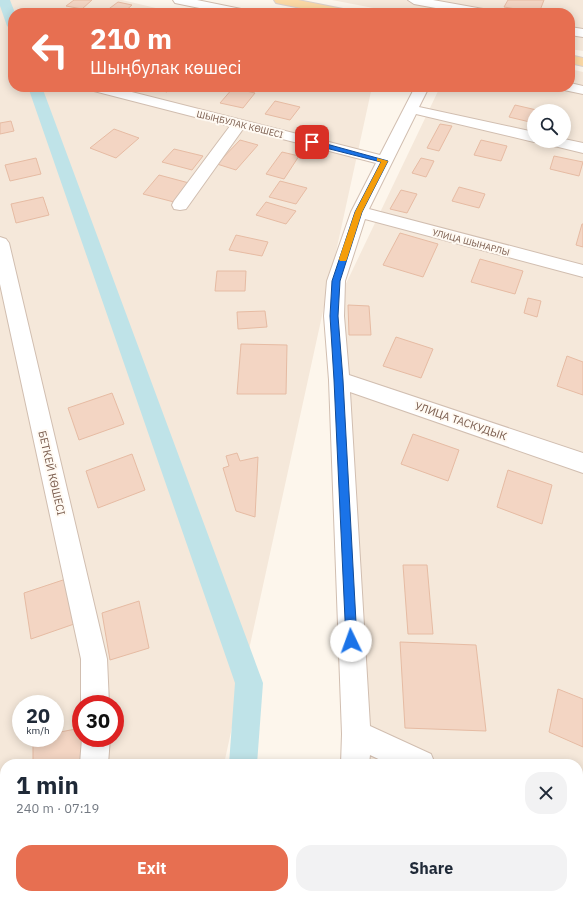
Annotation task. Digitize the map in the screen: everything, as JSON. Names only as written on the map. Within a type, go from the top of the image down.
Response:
[{"type":"main road","points":[[280,0],[319,8]]},
{"type":"street","points":[[179,0],[218,8]]},
{"type":"street","points":[[414,0],[466,7]]},
{"type":"street","name":"ШЫҢБУЛАК КӨШЕСІ","points":[[115,92],[385,161]]},
{"type":"street","points":[[355,759],[356,734],[334,316],[336,281],[359,212],[420,92]]},
{"type":"street","points":[[411,109],[527,135]]},
{"type":"street","points":[[180,205],[240,124]]},
{"type":"street","points":[[571,145],[583,148]]},
{"type":"street","name":"УЛИЦА ШЫНАРЛЫ","points":[[359,212],[583,272]]},
{"type":"street","name":"БЕТКЕЙ КӨШЕСІ","points":[[0,243],[94,659],[95,695]]},
{"type":"street","name":"УЛИЦА ТАСКУДЫК","points":[[338,380],[583,462]]},
{"type":"street","points":[[356,734],[410,759]]},
{"type":"street","points":[[94,759],[95,747]]},
{"type":"shaded area","points":[[0,0],[122,0],[156,8],[8,8],[8,92],[371,92],[225,759],[0,759]]},
{"type":"shaded area","points":[[332,0],[583,0],[583,51],[575,50],[575,8],[373,8]]},
{"type":"shaded area","points":[[575,70],[583,72],[583,759],[342,759],[342,292],[438,92],[575,92]]},
{"type":"building","points":[[74,0],[92,0],[83,8],[66,6]]},
{"type":"building","points":[[508,0],[544,0],[541,8],[504,7]]},
{"type":"building","points":[[118,2],[132,5],[129,8],[110,8]]},
{"type":"building","points":[[230,92],[255,93],[243,108],[220,103]]},
{"type":"building","points":[[275,101],[300,107],[290,120],[265,114]]},
{"type":"building","points":[[515,105],[527,108],[527,121],[509,117]]},
{"type":"building","points":[[11,121],[14,131],[0,134],[0,123]]},
{"type":"building","points":[[440,124],[452,126],[439,151],[427,148]]},
{"type":"building","points":[[114,129],[139,138],[116,158],[90,148]]},
{"type":"building","points":[[240,140],[258,145],[236,170],[217,164]]},
{"type":"building","points":[[481,140],[507,146],[501,161],[474,155]]},
{"type":"building","points":[[174,149],[203,156],[192,170],[162,162]]},
{"type":"building","points":[[282,152],[299,156],[284,179],[266,174]]},
{"type":"building","points":[[554,156],[583,162],[579,176],[550,169]]},
{"type":"building","points":[[36,158],[41,174],[10,181],[5,165]]},
{"type":"building","points":[[421,158],[434,161],[426,177],[412,173]]},
{"type":"building","points":[[159,175],[189,183],[174,202],[143,194]]},
{"type":"building","points":[[280,181],[307,188],[296,204],[269,197]]},
{"type":"building","points":[[459,187],[485,194],[479,208],[452,201]]},
{"type":"building","points":[[401,190],[417,194],[407,213],[390,209]]},
{"type":"building","points":[[43,197],[49,215],[16,223],[11,204]]},
{"type":"building","points":[[266,202],[296,211],[286,224],[256,215]]},
{"type":"building","points":[[583,224],[583,247],[576,245]]},
{"type":"building","points":[[400,233],[438,244],[423,277],[383,265]]},
{"type":"building","points":[[236,235],[268,242],[262,256],[229,250]]},
{"type":"building","points":[[480,259],[523,271],[515,294],[471,282]]},
{"type":"building","points":[[217,271],[246,271],[245,291],[215,291]]},
{"type":"building","points":[[528,298],[541,301],[537,317],[524,313]]},
{"type":"building","points":[[348,305],[369,306],[371,335],[349,335]]},
{"type":"building","points":[[265,311],[267,327],[238,329],[237,312]]},
{"type":"building","points":[[396,337],[433,349],[421,378],[383,366]]},
{"type":"building","points":[[241,344],[287,345],[286,394],[237,394]]},
{"type":"building","points":[[567,356],[583,362],[583,395],[557,386]]},
{"type":"building","points":[[112,393],[124,424],[79,440],[68,408]]},
{"type":"building","points":[[413,434],[459,450],[448,481],[401,464]]},
{"type":"building","points":[[237,453],[240,461],[258,457],[255,517],[236,511],[223,468],[229,466],[226,456]]},
{"type":"building","points":[[132,454],[145,490],[98,508],[86,471]]},
{"type":"building","points":[[508,470],[552,485],[542,524],[497,507]]},
{"type":"building","points":[[403,565],[427,565],[433,634],[408,634]]},
{"type":"building","points":[[69,578],[77,623],[31,639],[24,593]]},
{"type":"building","points":[[139,601],[149,648],[110,660],[102,613]]},
{"type":"building","points":[[400,642],[476,645],[486,731],[405,728]]},
{"type":"building","points":[[558,689],[583,699],[583,747],[549,732]]},
{"type":"building","points":[[72,730],[72,747],[82,747],[82,759],[33,759],[33,747],[64,747],[64,731]]},
{"type":"waterway","points":[[4,0],[8,12]]},
{"type":"waterway","points":[[37,92],[249,683],[243,759]]},
{"type":"slow traffic","points":[[343,259],[359,212],[385,161],[379,159]]},
{"type":"route","points":[[312,142],[385,161],[359,212],[336,281],[334,316],[351,641]]}]
